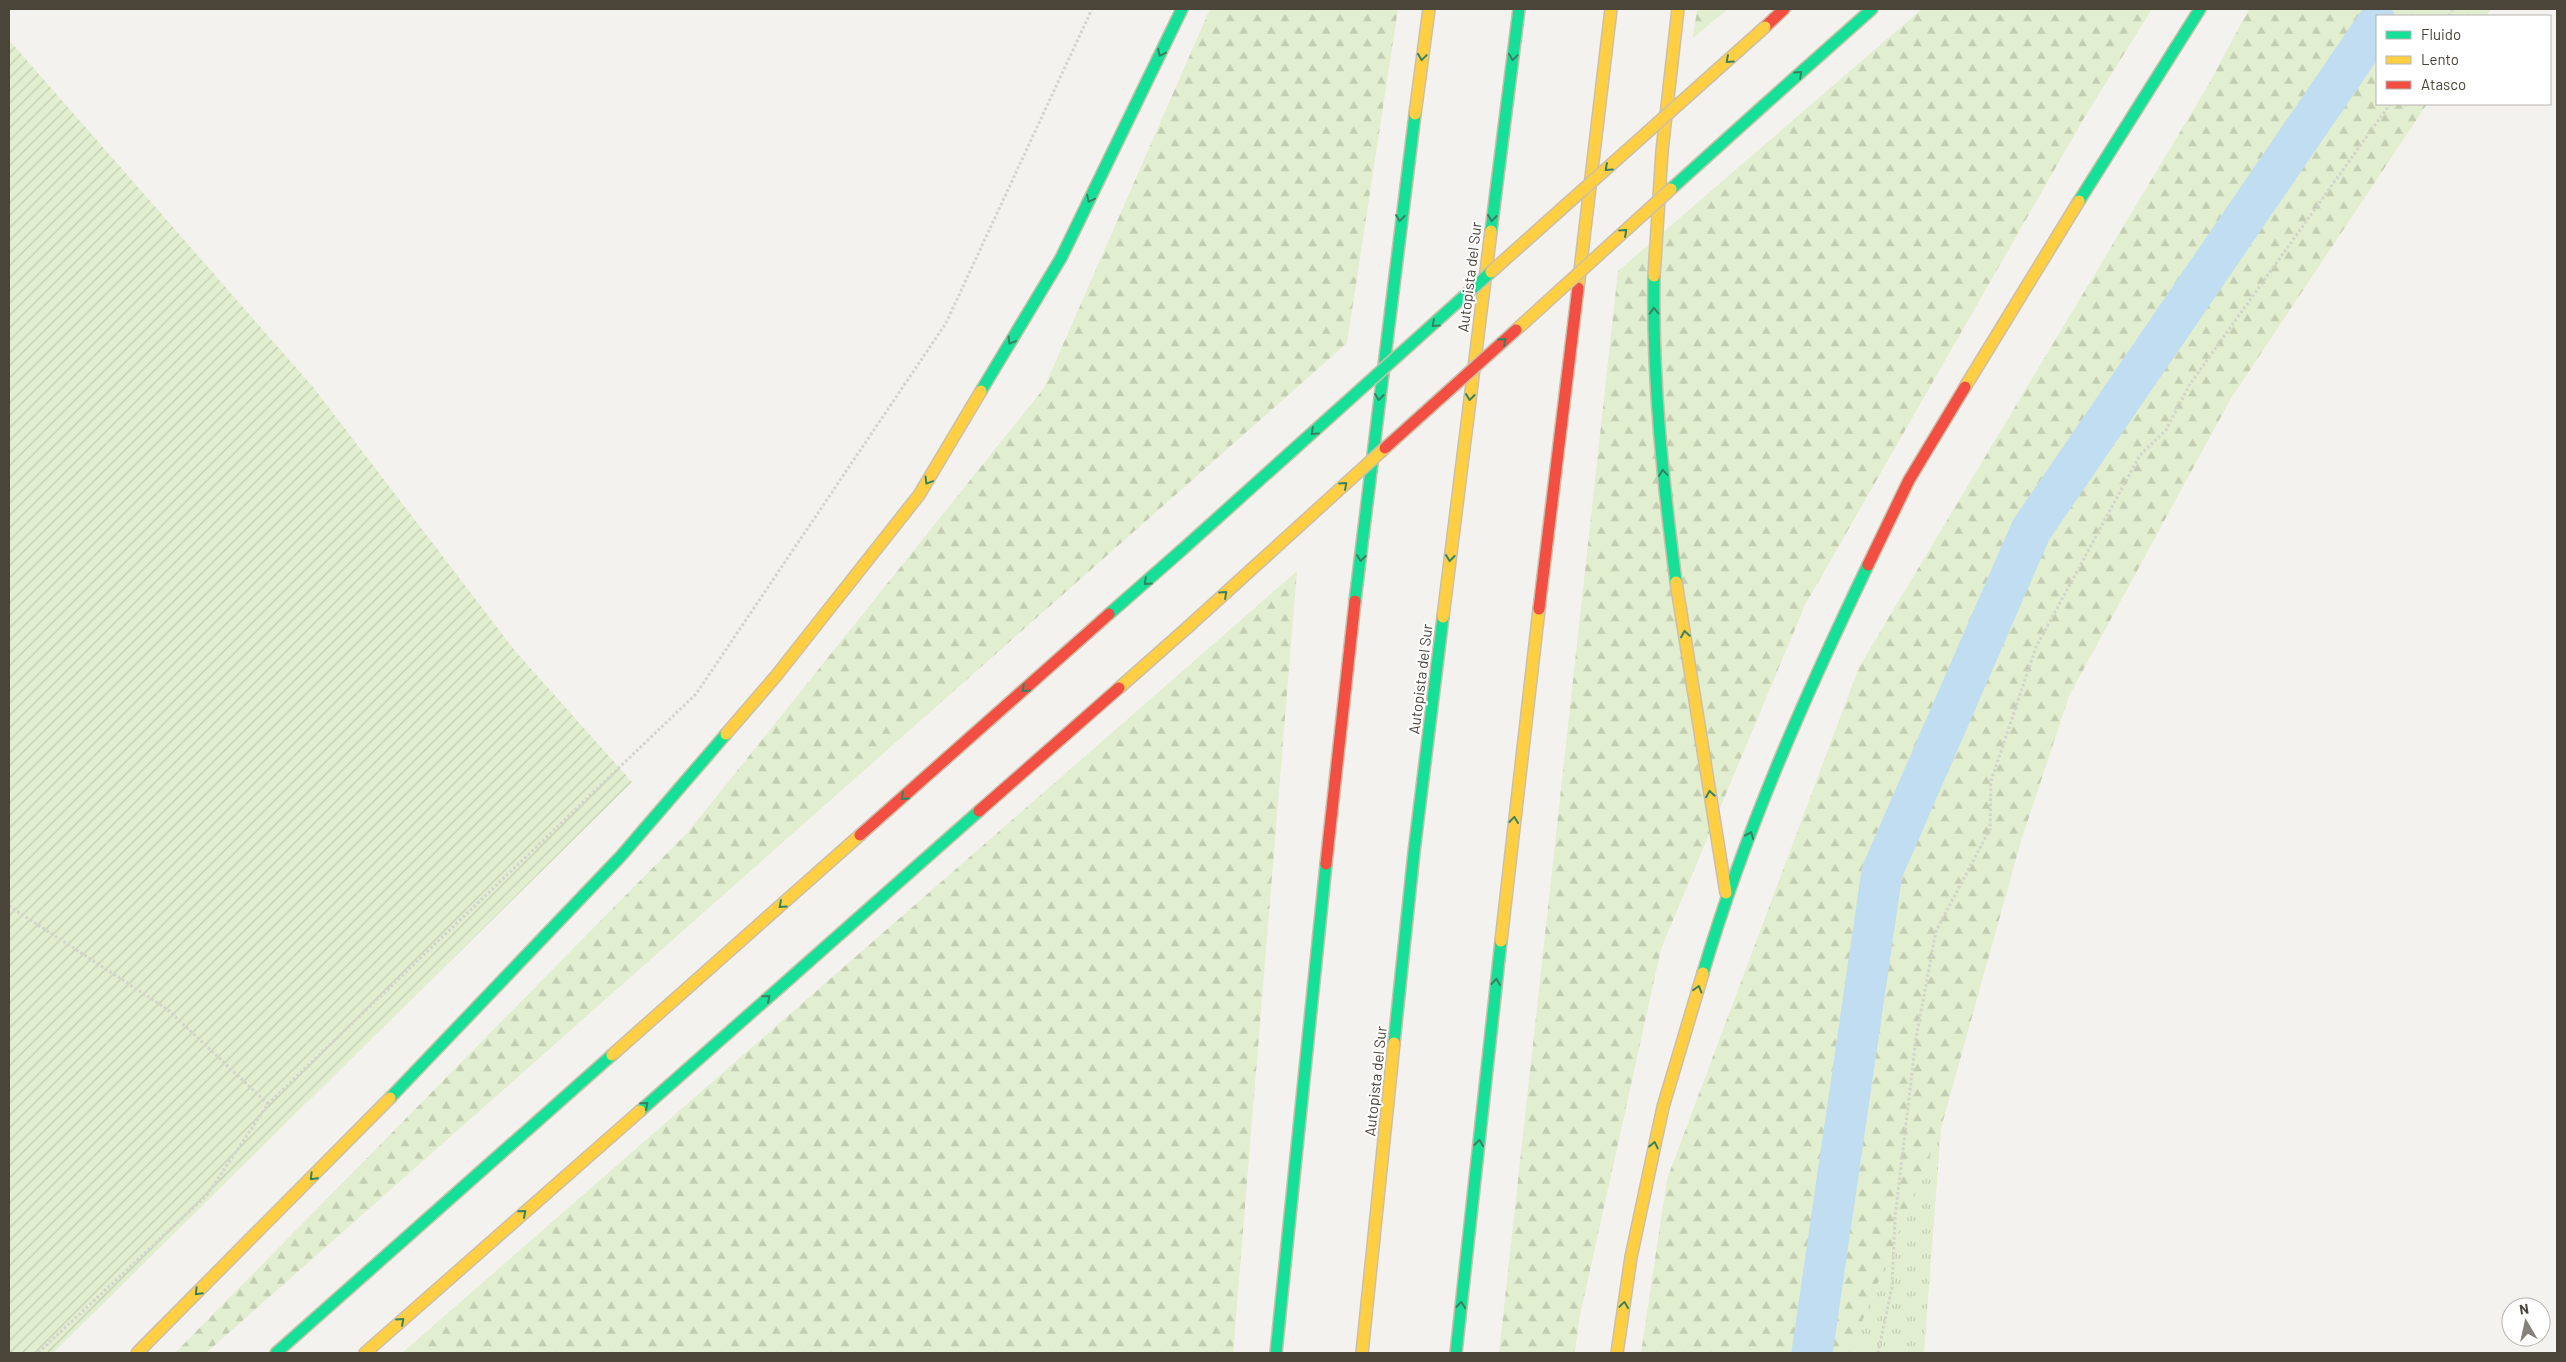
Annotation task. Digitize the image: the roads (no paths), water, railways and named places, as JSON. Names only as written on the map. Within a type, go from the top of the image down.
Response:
[{"type":"highway","points":[[137,1353],[348,1142],[622,856],[776,676],[920,495],[1061,258],[1182,9]]},
{"type":"highway","points":[[1276,1353],[1330,824],[1401,210],[1429,9]]},
{"type":"highway","name":"Autopista del Sur","points":[[1362,1353],[1414,852],[1519,9]]},
{"type":"highway","points":[[1456,1353],[1510,856],[1611,9]]},
{"type":"highway","points":[[1678,9],[1660,159],[1654,294],[1657,377],[1663,473],[1675,571],[1726,894]]},
{"type":"highway","points":[[276,1353],[1183,549],[1784,9]]},
{"type":"highway","points":[[365,1353],[1188,627],[1872,9]]},
{"type":"highway","points":[[1618,1353],[1631,1257],[1663,1107],[1726,894],[1809,686],[1909,480],[2010,311],[2200,9]]},
{"type":"highway","points":[[1594,140],[1620,37]]},
{"type":"waterway","points":[[1812,1353],[1882,872],[2031,530],[2376,25]]}]
